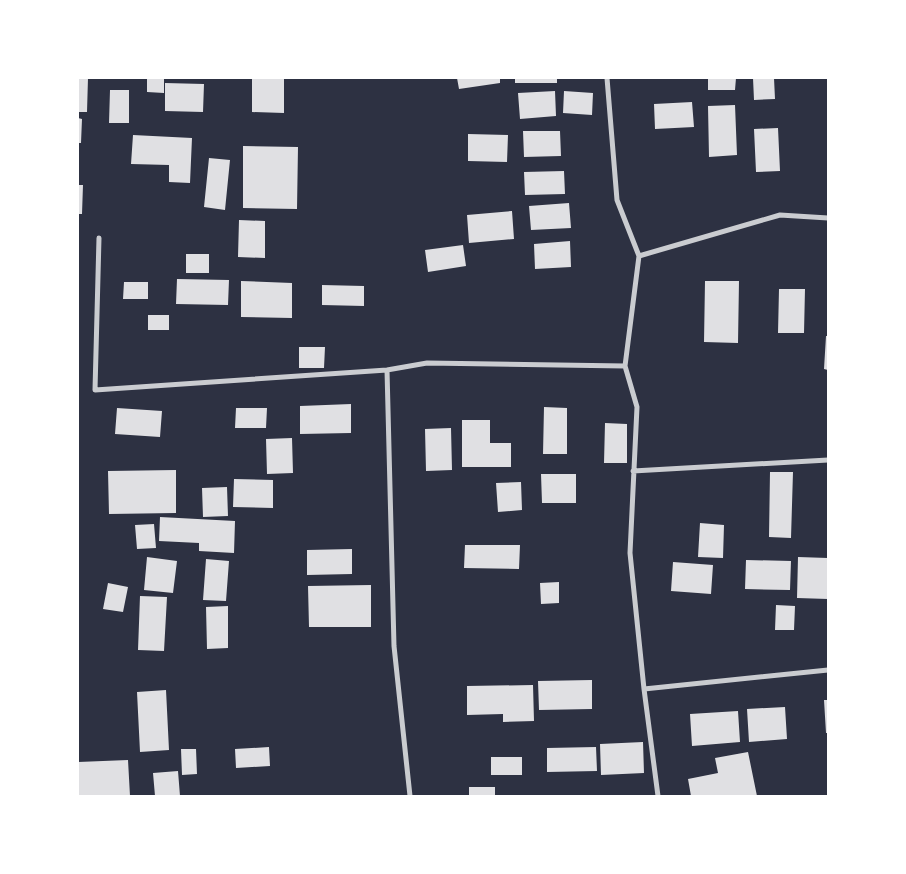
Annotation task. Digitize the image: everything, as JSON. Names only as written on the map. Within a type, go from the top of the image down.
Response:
[{"type":"street","points":[[607,78],[617,200],[639,256],[625,366],[637,407],[630,553],[644,689],[658,796]]},
{"type":"street","points":[[639,256],[780,214],[828,218]]},
{"type":"street","points":[[99,238],[95,390],[387,370],[427,363],[625,366]]},
{"type":"street","points":[[387,370],[394,646],[410,796]]},
{"type":"street","points":[[633,471],[828,460]]},
{"type":"street","points":[[644,689],[828,670]]},
{"type":"building","points":[[78,78],[88,78],[87,112],[78,112]]},
{"type":"building","points":[[147,78],[164,78],[164,93],[147,92]]},
{"type":"building","points":[[252,78],[284,78],[284,113],[252,112]]},
{"type":"building","points":[[457,78],[500,78],[500,83],[459,89]]},
{"type":"building","points":[[515,78],[557,78],[557,83],[515,83]]},
{"type":"building","points":[[708,78],[736,78],[735,90],[708,90]]},
{"type":"building","points":[[753,78],[774,78],[775,99],[754,100]]},
{"type":"building","points":[[165,83],[204,84],[203,112],[165,111]]},
{"type":"building","points":[[110,90],[129,90],[129,123],[109,123]]},
{"type":"building","points":[[555,91],[556,116],[520,119],[518,93]]},
{"type":"building","points":[[564,91],[593,93],[592,115],[563,113]]},
{"type":"building","points":[[692,102],[694,127],[655,129],[654,104]]},
{"type":"building","points":[[735,105],[737,155],[709,157],[708,106]]},
{"type":"building","points":[[78,118],[82,119],[81,143],[78,143]]},
{"type":"building","points":[[778,128],[780,171],[756,172],[754,129]]},
{"type":"building","points":[[523,131],[560,131],[561,156],[524,157]]},
{"type":"building","points":[[468,134],[508,135],[507,162],[468,161]]},
{"type":"building","points":[[133,135],[192,138],[190,183],[169,182],[169,165],[131,164]]},
{"type":"building","points":[[243,146],[298,147],[297,209],[243,208]]},
{"type":"building","points":[[209,158],[230,160],[225,210],[204,207]]},
{"type":"building","points":[[564,171],[565,194],[525,195],[524,172]]},
{"type":"building","points":[[78,185],[83,185],[82,214],[78,214]]},
{"type":"building","points":[[569,203],[571,228],[531,230],[529,206]]},
{"type":"building","points":[[512,211],[514,239],[469,243],[467,215]]},
{"type":"building","points":[[239,220],[265,221],[265,258],[238,257]]},
{"type":"building","points":[[570,241],[571,267],[535,269],[534,244]]},
{"type":"building","points":[[463,245],[466,266],[428,272],[425,250]]},
{"type":"building","points":[[186,254],[209,254],[209,273],[186,273]]},
{"type":"building","points":[[177,279],[229,280],[228,305],[176,304]]},
{"type":"building","points":[[241,281],[292,283],[292,318],[241,317]]},
{"type":"building","points":[[705,281],[739,281],[738,343],[704,342]]},
{"type":"building","points":[[124,282],[148,282],[148,299],[123,299]]},
{"type":"building","points":[[322,285],[364,286],[364,306],[322,305]]},
{"type":"building","points":[[779,289],[805,289],[804,333],[778,333]]},
{"type":"building","points":[[148,315],[169,315],[169,330],[148,330]]},
{"type":"building","points":[[826,336],[828,336],[828,370],[824,369]]},
{"type":"building","points":[[299,347],[325,347],[324,368],[299,368]]},
{"type":"building","points":[[351,404],[351,433],[300,434],[300,406]]},
{"type":"building","points":[[544,407],[567,408],[567,454],[543,454]]},
{"type":"building","points":[[117,408],[162,411],[160,437],[115,434]]},
{"type":"building","points":[[236,408],[267,408],[266,428],[235,428]]},
{"type":"building","points":[[462,420],[490,420],[490,443],[511,443],[511,467],[462,467]]},
{"type":"building","points":[[605,423],[627,424],[627,463],[604,463]]},
{"type":"building","points":[[451,428],[452,470],[426,471],[425,429]]},
{"type":"building","points":[[292,438],[293,473],[267,474],[266,439]]},
{"type":"building","points":[[176,470],[176,513],[109,514],[108,471]]},
{"type":"building","points":[[770,472],[793,472],[791,538],[769,537]]},
{"type":"building","points":[[541,474],[576,474],[576,503],[542,503]]},
{"type":"building","points":[[234,479],[273,480],[273,508],[233,507]]},
{"type":"building","points":[[521,482],[522,510],[498,512],[496,483]]},
{"type":"building","points":[[227,487],[228,516],[203,517],[202,488]]},
{"type":"building","points":[[160,517],[235,521],[234,553],[199,551],[199,543],[159,541]]},
{"type":"building","points":[[700,523],[724,525],[723,558],[698,557]]},
{"type":"building","points":[[154,524],[156,548],[137,549],[135,525]]},
{"type":"building","points":[[465,545],[520,545],[519,569],[464,568]]},
{"type":"building","points":[[352,549],[352,574],[307,575],[307,550]]},
{"type":"building","points":[[147,557],[177,561],[173,593],[144,590]]},
{"type":"building","points":[[798,557],[828,558],[828,599],[797,598]]},
{"type":"building","points":[[206,559],[229,561],[226,601],[203,600]]},
{"type":"building","points":[[746,560],[791,561],[790,590],[745,589]]},
{"type":"building","points":[[673,562],[713,565],[711,594],[671,591]]},
{"type":"building","points":[[559,582],[559,603],[541,604],[540,583]]},
{"type":"building","points":[[108,583],[128,587],[123,612],[103,609]]},
{"type":"building","points":[[371,585],[371,627],[309,627],[308,586]]},
{"type":"building","points":[[140,596],[167,597],[164,651],[138,650]]},
{"type":"building","points":[[776,605],[795,606],[794,630],[775,630]]},
{"type":"building","points":[[228,606],[228,648],[207,649],[206,607]]},
{"type":"building","points":[[592,680],[592,709],[539,710],[538,681]]},
{"type":"building","points":[[533,685],[534,721],[503,722],[503,714],[467,715],[467,686]]},
{"type":"building","points":[[166,690],[169,750],[140,752],[137,692]]},
{"type":"building","points":[[824,700],[828,700],[828,733],[826,733]]},
{"type":"building","points":[[785,707],[787,739],[749,742],[747,709]]},
{"type":"building","points":[[738,711],[740,742],[692,746],[690,714]]},
{"type":"building","points":[[643,742],[644,773],[601,775],[600,744]]},
{"type":"building","points":[[269,747],[270,766],[236,768],[235,749]]},
{"type":"building","points":[[596,747],[597,771],[547,772],[547,748]]},
{"type":"building","points":[[181,749],[196,749],[197,774],[182,775]]},
{"type":"building","points":[[748,752],[757,796],[691,796],[688,779],[718,773],[715,758]]},
{"type":"building","points":[[491,757],[522,757],[522,775],[491,775]]},
{"type":"building","points":[[128,760],[130,796],[78,796],[78,762]]},
{"type":"building","points":[[178,771],[180,796],[155,796],[153,773]]},
{"type":"building","points":[[469,787],[495,787],[495,796],[469,796]]}]
